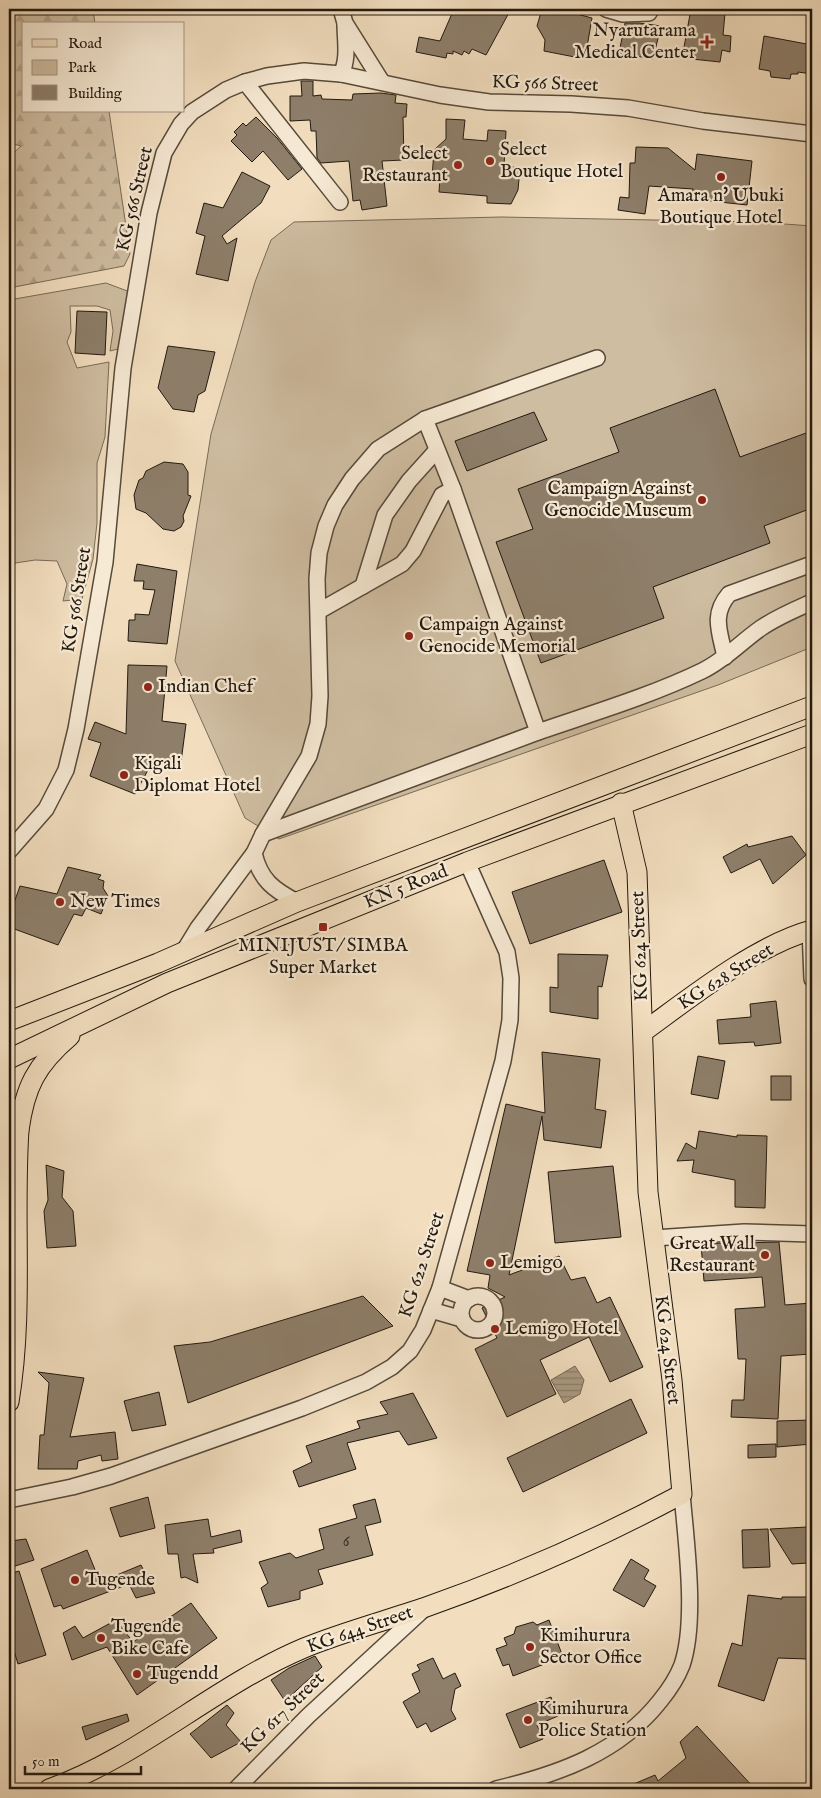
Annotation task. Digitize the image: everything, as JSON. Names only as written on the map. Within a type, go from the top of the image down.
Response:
[{"type":"main road","name":"KN 5 Road","points":[[9,1021],[158,963],[297,902],[812,706]]},
{"type":"main road","name":"KN 5 Road","points":[[9,1059],[166,983],[467,862],[621,803],[812,734]]},
{"type":"main road","name":"KG 624 Street","points":[[621,803],[637,872],[648,1192],[672,1380],[682,1494]]},
{"type":"main road","name":"KG 628 Street","points":[[643,1032],[741,963],[798,934],[811,930]]},
{"type":"main road","points":[[9,1402],[14,1373],[18,1307],[13,1155],[22,1106],[31,1080],[56,1049],[88,1020]]},
{"type":"main road","points":[[9,1108],[19,1130]]},
{"type":"main road","name":"KG 644 Street","points":[[49,1789],[78,1778],[114,1760],[228,1687],[303,1649],[426,1607],[535,1565],[593,1540],[682,1494]]},
{"type":"street","points":[[606,9],[623,14],[649,13]]},
{"type":"street","points":[[341,74],[346,55],[343,16]]},
{"type":"street","points":[[343,16],[382,82]]},
{"type":"street","name":"KG 566 Street","points":[[9,851],[46,809],[66,770],[76,729],[106,554],[123,368],[149,213],[164,153],[181,124],[192,112],[226,90],[245,82],[267,76],[304,71],[341,74],[440,95],[490,102],[571,104],[628,108],[703,121],[812,134]]},
{"type":"street","points":[[245,82],[340,202]]},
{"type":"street","points":[[184,951],[198,928],[254,854],[263,834],[309,756],[315,740],[320,696],[317,579],[320,553],[326,526],[335,505],[352,479],[378,449],[425,420],[597,358]]},
{"type":"street","points":[[425,420],[436,451],[453,488],[538,732]]},
{"type":"street","points":[[363,586],[385,515],[409,481],[436,451]]},
{"type":"street","points":[[319,610],[402,564],[413,551],[442,495],[453,488]]},
{"type":"street","points":[[726,657],[717,620],[719,604],[729,594],[812,564]]},
{"type":"street","points":[[263,834],[538,732],[638,698],[703,670],[726,657],[761,628],[785,614],[812,602]]},
{"type":"street","points":[[254,854],[257,867],[263,879],[271,887],[297,902]]},
{"type":"street","name":"KG 622 Street","points":[[9,1500],[72,1487],[111,1476],[302,1408],[366,1382],[392,1367],[410,1351],[440,1288],[503,1061],[512,996],[507,952],[467,862]]},
{"type":"street","points":[[811,930],[812,979]]},
{"type":"street","points":[[158,963],[166,983]]},
{"type":"street","points":[[654,1238],[744,1232],[812,1234]]},
{"type":"street","points":[[440,1288],[469,1299]]},
{"type":"street","points":[[431,1310],[462,1319],[470,1328],[481,1330],[491,1325],[496,1315],[493,1304],[485,1297],[479,1296],[469,1299],[462,1308],[462,1319]]},
{"type":"street","name":"KG 624 Street","points":[[496,1789],[542,1778],[600,1753],[636,1728],[670,1689],[682,1665],[687,1642],[688,1562],[682,1494]]},
{"type":"street","name":"KG 617 Street","points":[[236,1789],[308,1716],[426,1607]]},
{"type":"green space","points":[[9,9],[93,9],[95,22],[22,22],[22,112],[109,112],[130,254],[124,266],[9,288],[9,157],[21,146],[9,143]]},
{"type":"green space","points":[[501,217],[757,222],[812,226],[812,647],[718,685],[279,839],[245,818],[175,661],[211,434],[255,282],[271,240],[294,222]]},
{"type":"green space","points":[[106,283],[130,292],[122,348],[110,351],[113,331],[110,310],[97,306],[70,306],[71,332],[67,342],[77,368],[109,362],[105,437],[97,463],[97,523],[93,559],[82,599],[63,601],[67,584],[57,561],[35,560],[9,564],[9,300]]},
{"type":"shaded area","points":[[575,1366],[584,1380],[580,1394],[564,1403],[551,1380]]},
{"type":"building","points":[[454,9],[511,9],[486,55],[472,49],[469,54],[464,51],[462,55],[453,51],[453,54],[447,53],[446,58],[416,52],[419,37],[440,41]]},
{"type":"building","points":[[542,9],[574,9],[573,13],[592,18],[585,59],[544,51],[545,40],[537,26]]},
{"type":"building","points":[[691,9],[725,13],[723,35],[731,36],[730,52],[722,50],[720,62],[682,58]]},
{"type":"building","points":[[625,23],[661,26],[653,59],[619,53]]},
{"type":"building","points":[[764,36],[812,45],[812,74],[798,72],[798,74],[791,74],[790,79],[771,77],[770,71],[759,69]]},
{"type":"building","points":[[301,81],[313,81],[313,96],[321,95],[322,99],[352,100],[353,94],[381,93],[396,95],[395,103],[407,104],[406,117],[403,117],[404,160],[382,161],[387,206],[362,210],[360,200],[353,201],[349,161],[321,163],[317,158],[316,131],[311,131],[310,120],[290,121],[290,96],[302,96]]},
{"type":"building","points":[[256,117],[277,138],[302,169],[288,180],[263,151],[252,162],[231,141],[237,135],[234,132],[243,123],[246,126]]},
{"type":"building","points":[[446,119],[465,120],[463,139],[487,141],[488,130],[506,131],[504,166],[520,168],[518,190],[511,204],[487,203],[487,196],[439,192],[440,178],[432,178],[434,150],[446,139]]},
{"type":"building","points":[[636,147],[668,148],[695,170],[697,154],[752,161],[747,205],[692,199],[693,189],[649,186],[645,214],[618,210],[620,197],[629,198],[630,163],[635,163]]},
{"type":"building","points":[[242,172],[270,186],[261,203],[222,236],[227,244],[237,238],[228,281],[196,274],[205,236],[196,233],[204,203],[223,208]]},
{"type":"building","points":[[77,311],[107,312],[105,355],[75,353]]},
{"type":"building","points":[[168,346],[215,352],[205,391],[198,395],[194,412],[173,409],[158,388]]},
{"type":"building","points":[[715,389],[740,457],[809,432],[812,440],[812,508],[764,526],[770,543],[653,587],[664,618],[541,663],[496,542],[533,529],[518,489],[619,452],[610,428]]},
{"type":"building","points":[[534,412],[547,440],[467,471],[455,441]]},
{"type":"building","points":[[164,462],[183,464],[188,472],[188,495],[191,496],[183,516],[184,521],[181,527],[174,531],[163,529],[146,513],[136,509],[134,495],[139,480],[143,478],[146,471]]},
{"type":"building","points":[[137,564],[177,571],[167,644],[128,641],[129,620],[135,620],[135,614],[149,615],[155,590],[143,589],[144,581],[134,581]]},
{"type":"building","points":[[128,665],[167,666],[162,721],[186,724],[181,762],[154,759],[135,794],[90,776],[101,743],[88,739],[95,722],[126,734]]},
{"type":"building","points":[[792,836],[806,855],[773,884],[760,859],[731,873],[723,857],[747,844],[748,847]]},
{"type":"building","points":[[604,860],[622,912],[530,944],[512,892]]},
{"type":"building","name":"New Times","points":[[68,867],[101,875],[98,879],[104,881],[103,888],[108,896],[101,914],[86,908],[82,916],[74,914],[58,945],[9,927],[9,917],[20,886],[57,894]]},
{"type":"building","points":[[558,954],[608,955],[602,987],[598,986],[598,1019],[550,1012],[550,987],[558,988]]},
{"type":"building","points":[[776,1001],[781,1043],[755,1046],[754,1042],[719,1044],[717,1020],[751,1017],[750,1004]]},
{"type":"building","name":"Lemigo","points":[[542,1052],[600,1059],[595,1109],[606,1111],[601,1148],[544,1140],[542,1116],[509,1275],[559,1256],[571,1280],[585,1277],[597,1303],[610,1297],[643,1367],[610,1382],[589,1337],[540,1360],[556,1394],[507,1417],[475,1349],[497,1338],[482,1308],[505,1297],[488,1288],[490,1275],[467,1271],[506,1104],[545,1113]]},
{"type":"building","points":[[698,1056],[725,1061],[718,1099],[691,1094]]},
{"type":"building","points":[[771,1076],[791,1076],[791,1100],[771,1100]]},
{"type":"building","points":[[699,1131],[737,1137],[737,1135],[767,1136],[765,1208],[735,1207],[735,1180],[692,1172],[694,1160],[677,1161],[686,1143],[696,1149]]},
{"type":"building","points":[[46,1165],[64,1171],[62,1197],[73,1211],[76,1246],[47,1248],[44,1211],[48,1200]]},
{"type":"building","points":[[613,1166],[621,1237],[555,1243],[548,1172]]},
{"type":"building","points":[[779,1242],[785,1305],[812,1303],[812,1354],[781,1356],[778,1419],[731,1417],[732,1400],[744,1400],[746,1359],[738,1359],[735,1309],[765,1307],[762,1277],[704,1281],[701,1244]]},
{"type":"building","points":[[363,1296],[393,1326],[188,1403],[174,1346],[210,1342]]},
{"type":"building","points":[[38,1372],[84,1378],[70,1437],[115,1432],[118,1459],[102,1461],[101,1455],[78,1461],[77,1469],[38,1469],[40,1435],[44,1435],[49,1383]]},
{"type":"building","points":[[159,1392],[166,1425],[132,1431],[124,1401]]},
{"type":"building","points":[[413,1393],[437,1438],[408,1445],[399,1431],[347,1443],[356,1469],[299,1487],[293,1471],[312,1462],[306,1446],[360,1428],[357,1421],[388,1414],[380,1402]]},
{"type":"building","points":[[631,1399],[647,1433],[523,1492],[507,1458]]},
{"type":"building","points":[[812,1420],[812,1444],[777,1447],[777,1421]]},
{"type":"building","points":[[776,1444],[776,1457],[748,1458],[748,1445]]},
{"type":"building","points":[[148,1497],[155,1528],[120,1537],[110,1508]]},
{"type":"building","points":[[375,1499],[381,1522],[365,1526],[373,1555],[318,1570],[323,1584],[300,1591],[300,1599],[268,1607],[261,1588],[268,1583],[259,1562],[290,1553],[296,1558],[324,1549],[319,1529],[357,1518],[353,1505]]},
{"type":"building","points":[[208,1519],[211,1537],[240,1530],[242,1542],[213,1549],[214,1553],[193,1554],[198,1583],[185,1577],[181,1578],[178,1554],[168,1554],[165,1525]]},
{"type":"building","points":[[807,1527],[808,1563],[792,1564],[770,1529]]},
{"type":"building","points":[[768,1529],[770,1567],[743,1568],[742,1530]]},
{"type":"building","points":[[26,1539],[34,1560],[9,1568],[9,1553],[13,1552],[10,1541]]},
{"type":"building","name":"Tugende","points":[[87,1550],[100,1582],[141,1565],[155,1593],[136,1598],[129,1584],[63,1609],[61,1605],[54,1607],[41,1569]]},
{"type":"building","points":[[631,1559],[649,1570],[644,1579],[656,1586],[644,1607],[613,1590]]},
{"type":"building","points":[[19,1571],[46,1655],[18,1664],[9,1634],[9,1574]]},
{"type":"building","points":[[748,1595],[782,1599],[782,1597],[810,1597],[808,1659],[778,1658],[764,1701],[718,1686],[732,1643],[742,1646]]},
{"type":"building","points":[[191,1603],[217,1638],[137,1695],[107,1647],[72,1660],[63,1633],[75,1626],[83,1638],[116,1620],[133,1642]]},
{"type":"building","name":"Kimihurura Sector Office","points":[[549,1620],[563,1657],[513,1676],[509,1664],[503,1666],[496,1649],[507,1645],[504,1638],[514,1634],[516,1627],[533,1622],[537,1625]]},
{"type":"building","points":[[315,1656],[322,1667],[285,1701],[271,1680],[289,1668]]},
{"type":"building","points":[[433,1658],[443,1679],[455,1673],[461,1686],[455,1689],[451,1710],[456,1719],[431,1732],[426,1723],[417,1728],[403,1702],[420,1692],[412,1674],[420,1670],[417,1665]]},
{"type":"building","name":"Kimihurura Police Station","points":[[551,1697],[558,1716],[537,1725],[543,1739],[520,1748],[506,1714]]},
{"type":"building","points":[[227,1705],[234,1713],[226,1725],[241,1742],[211,1758],[190,1734]]},
{"type":"building","points":[[127,1714],[129,1721],[86,1740],[82,1727]]},
{"type":"building","points":[[697,1726],[755,1789],[622,1789],[655,1775],[658,1781],[686,1758],[680,1742]]},
{"type":"place","name":"Nyarutarama Medical Center","points":[[707,42]]},
{"type":"place","name":"Select Boutique Hotel","points":[[490,161]]},
{"type":"place","name":"Select Restaurant","points":[[458,165]]},
{"type":"place","name":"Amara n' Ubuki Boutique Hotel","points":[[721,177]]},
{"type":"place","name":"Campaign Against Genocide Museum","points":[[702,500]]},
{"type":"place","name":"Campaign Against Genocide Memorial","points":[[409,636]]},
{"type":"place","name":"Indian Chef","points":[[148,687]]},
{"type":"place","name":"Kigali Diplomat Hotel","points":[[124,775]]},
{"type":"place","name":"New Times","points":[[60,902]]},
{"type":"place","name":"MINIJUST/ SIMBA Super Market","points":[[323,927]]},
{"type":"place","name":"Great Wall Restaurant","points":[[765,1255]]},
{"type":"place","name":"Lemigo","points":[[490,1263]]},
{"type":"place","name":"Lemigo Hotel","points":[[495,1329]]},
{"type":"place","name":"Tugende","points":[[75,1580]]},
{"type":"place","name":"Tugende Bike Cafe","points":[[101,1638]]},
{"type":"place","name":"Kimihurura Sector Office","points":[[530,1647]]},
{"type":"place","name":"Tugendd","points":[[137,1674]]},
{"type":"place","name":"Kimihurura Police Station","points":[[528,1720]]}]
